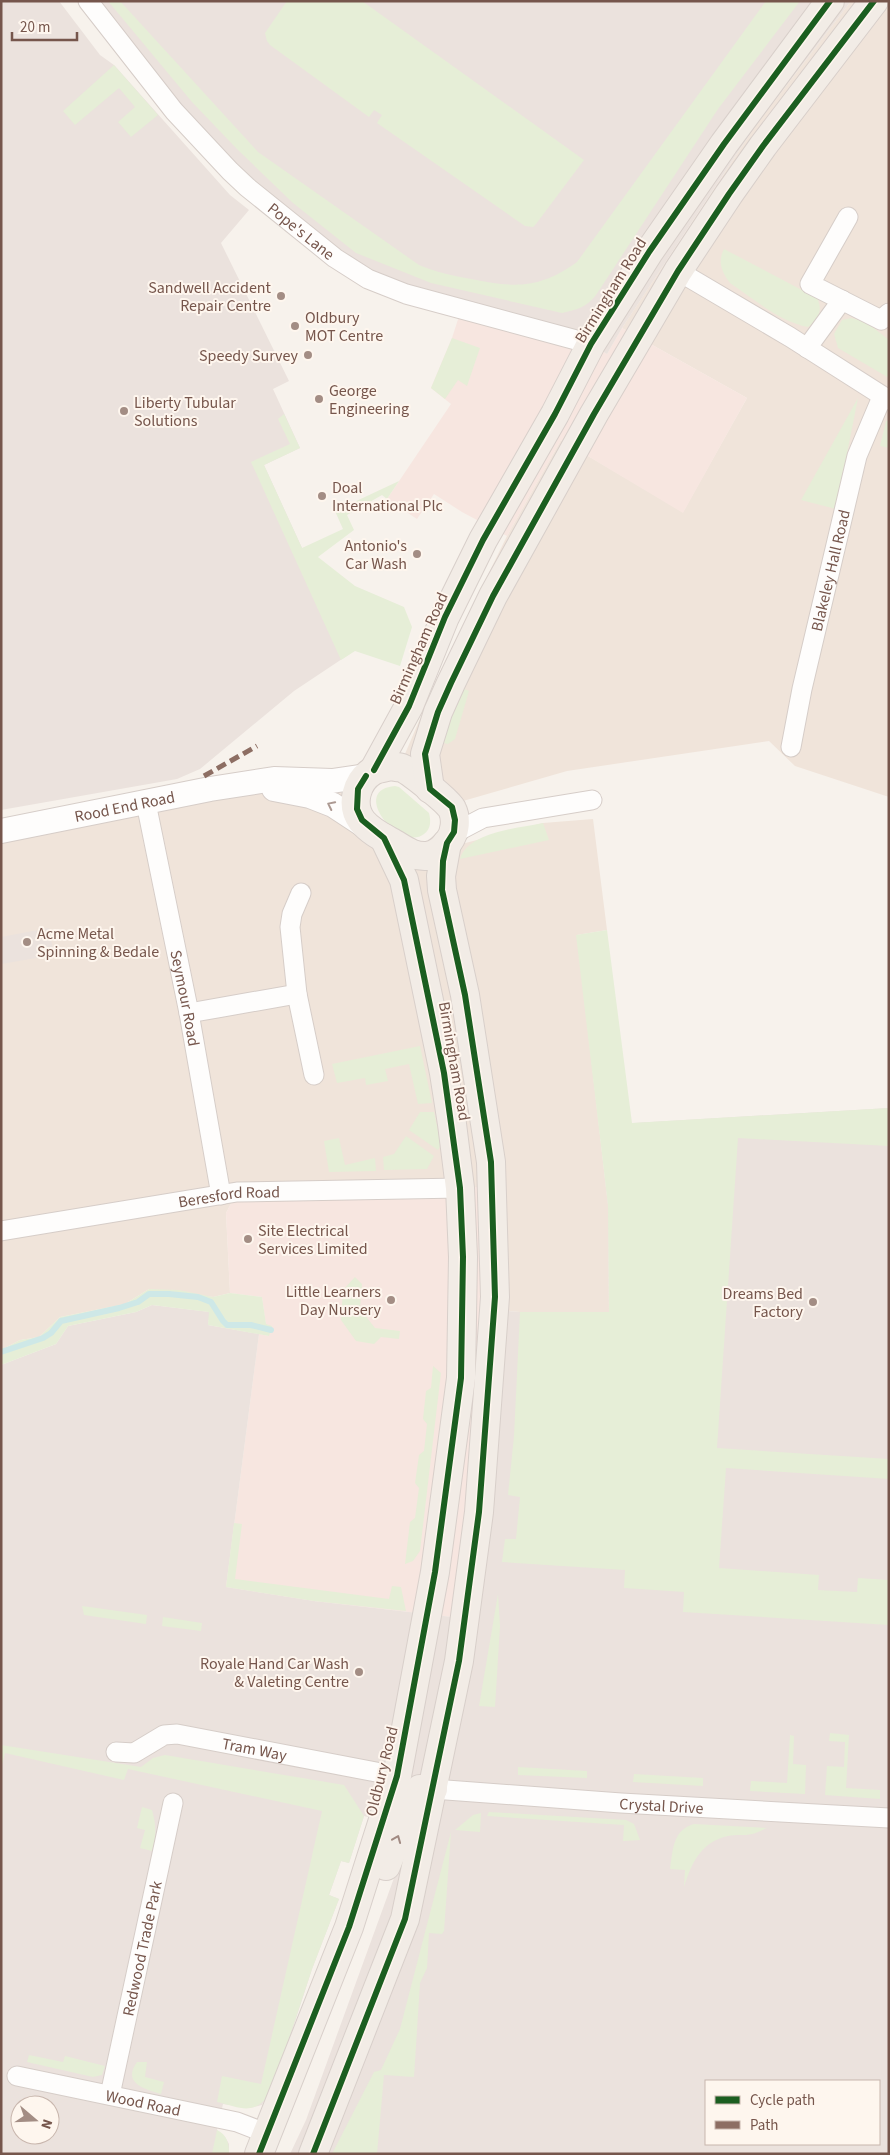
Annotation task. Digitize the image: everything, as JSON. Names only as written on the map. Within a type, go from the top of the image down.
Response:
[{"type":"main road","name":"Birmingham Road","points":[[449,840],[440,850],[430,856],[415,856],[378,834],[362,820],[357,809],[358,789],[370,773],[408,706],[445,617],[483,540],[555,414],[591,344],[649,252],[724,144],[830,1]]},
{"type":"main road","name":"Birmingham Road","points":[[433,1789],[462,1642],[479,1512],[495,1297],[491,1162],[466,995],[442,890],[441,876],[455,820],[452,807],[439,797],[425,754],[438,712],[493,596],[622,363],[678,271],[763,146],[874,1]]},
{"type":"main road","points":[[649,252],[678,271]]},
{"type":"main road","points":[[591,344],[622,363]]},
{"type":"main road","points":[[370,773],[391,766],[403,768],[439,797]]},
{"type":"main road","name":"Birmingham Road","points":[[378,834],[404,880],[444,1073],[460,1188],[463,1258],[461,1378]]},
{"type":"main road","name":"Oldbury Road","points":[[264,2144],[349,1927],[397,1776],[435,1572],[461,1378]]},
{"type":"main road","points":[[313,2154],[405,1919],[433,1789],[420,1789],[408,1811],[379,1882],[349,1927]]},
{"type":"street","name":"Pope's Lane","points":[[88,1],[174,111],[230,171],[335,258],[368,279],[406,294],[591,344]]},
{"type":"street","points":[[848,217],[810,284],[881,320],[889,313]]},
{"type":"street","name":"Blakeley Hall Road","points":[[678,271],[807,348],[886,398],[857,456],[802,689],[791,747]]},
{"type":"street","points":[[807,348],[842,300]]},
{"type":"street","name":"Rood End Road","points":[[1,831],[210,789],[274,779],[332,781],[370,773]]},
{"type":"street","name":"Rood End Road","points":[[249,784],[310,796],[333,805],[378,834]]},
{"type":"street","points":[[439,797],[483,818]]},
{"type":"street","points":[[449,840],[462,829],[483,818],[592,800]]},
{"type":"street","name":"Seymour Road","points":[[146,803],[189,1013],[221,1195]]},
{"type":"street","points":[[301,893],[292,914],[290,927],[297,994],[314,1075]]},
{"type":"street","points":[[189,1013],[297,994]]},
{"type":"street","name":"Beresford Road","points":[[1,1231],[237,1192],[460,1188]]},
{"type":"street","name":"Tram Way","points":[[116,1752],[134,1753],[164,1735],[177,1734],[397,1776]]},
{"type":"street","name":"Crystal Drive","points":[[433,1789],[622,1803],[889,1818]]},
{"type":"street","name":"Redwood Trade Park","points":[[110,2095],[173,1803]]},
{"type":"street","name":"Wood Road","points":[[17,2076],[237,2122],[264,2144]]},
{"type":"shaded area","name":"Liberty Tubular Solutions","points":[[1,1],[59,1],[100,55],[114,65],[230,195],[249,210],[221,243],[289,381],[273,389],[300,448],[264,465],[302,548],[354,651],[294,691],[200,769],[177,779],[1,810]]},
{"type":"shaded area","points":[[88,1],[851,1],[754,128],[622,328],[607,354],[591,344],[368,279],[247,187]]},
{"type":"shaded area","points":[[851,1],[889,1],[889,797],[795,766],[769,741],[567,771],[449,805],[399,768],[439,674],[507,536],[561,440],[683,512],[747,398],[622,328],[754,128]]},
{"type":"shaded area","points":[[461,310],[591,344],[607,354],[622,328],[747,398],[683,513],[561,440],[507,536],[462,512],[434,494],[417,519],[387,499],[451,404],[431,388],[452,338]]},
{"type":"shaded area","points":[[310,787],[356,796],[415,856],[543,823],[593,819],[607,930],[577,935],[608,1205],[609,1313],[520,1312],[482,1308],[480,1188],[237,1192],[226,1213],[230,1293],[213,1297],[149,1289],[125,1304],[60,1317],[39,1337],[20,1340],[1,1350],[1,831],[146,803]]},
{"type":"shaded area","name":"Acme Metal Spinning & Bedale","points":[[49,928],[54,955],[1,964],[1,937]]},
{"type":"shaded area","points":[[889,1108],[889,2154],[290,2154],[306,2120],[394,1878],[400,1826],[364,1816],[349,1863],[341,1861],[329,1895],[339,1899],[312,1969],[280,2068],[262,2105],[250,2108],[223,2104],[217,2130],[225,2137],[229,2144],[229,2154],[1,2154],[1,1365],[56,1344],[68,1326],[136,1312],[152,1305],[210,1312],[208,1325],[259,1334],[226,1587],[314,1601],[452,1617],[454,1657],[487,1309],[520,1312],[609,1312],[608,1205],[600,1125]]},
{"type":"shaded area","points":[[480,1187],[482,1341],[468,1505],[452,1617],[314,1601],[226,1587],[259,1334],[269,1336],[262,1297],[230,1293],[226,1213],[237,1192]]},
{"type":"green space","points":[[108,1],[120,1],[258,152],[419,265],[458,277],[514,285],[539,282],[564,271],[577,262],[766,1],[800,1],[718,109],[596,295],[581,307],[562,313],[431,283],[356,253],[293,203],[237,149],[192,102]]},
{"type":"green space","points":[[287,1],[362,1],[584,160],[536,224],[533,227],[525,226],[377,123],[382,115],[374,110],[369,117],[270,45],[265,33]]},
{"type":"green space","points":[[114,65],[158,115],[131,137],[118,122],[135,107],[119,88],[75,125],[63,111]]},
{"type":"green space","points":[[724,249],[817,298],[820,310],[815,321],[808,327],[787,320],[730,283],[721,267]]},
{"type":"green space","points":[[851,318],[866,322],[889,340],[889,378],[838,348],[834,334],[842,320]]},
{"type":"green space","points":[[452,338],[480,348],[467,386],[458,380],[445,399],[431,388]]},
{"type":"green space","points":[[858,398],[836,509],[801,500]]},
{"type":"green space","points":[[284,414],[300,448],[264,465],[302,548],[343,529],[335,511],[399,481],[387,499],[382,495],[347,515],[354,530],[318,557],[355,586],[404,607],[412,627],[400,666],[355,651],[341,660],[251,462],[290,444],[278,419]]},
{"type":"green space","points":[[889,420],[889,448],[880,446],[886,421]]},
{"type":"green space","points":[[462,688],[469,691],[455,739],[448,744],[440,742]]},
{"type":"green space","points":[[395,786],[399,787],[429,813],[430,825],[424,834],[414,838],[403,835],[383,819],[377,808],[376,798],[382,790]]},
{"type":"green space","points":[[543,823],[549,840],[460,859],[465,850],[483,837],[508,829]]},
{"type":"green space","points":[[607,930],[632,1123],[889,1108],[889,1146],[738,1138],[717,1448],[889,1459],[889,1479],[726,1468],[719,1568],[819,1575],[818,1590],[857,1592],[858,1578],[889,1580],[889,1625],[683,1612],[684,1592],[624,1588],[625,1570],[502,1562],[505,1539],[516,1539],[520,1497],[508,1495],[514,1436],[520,1312],[609,1312],[608,1205],[576,935]]},
{"type":"green space","points":[[420,1046],[432,1103],[418,1104],[409,1064],[385,1069],[388,1081],[366,1085],[365,1078],[337,1083],[332,1064]]},
{"type":"green space","points":[[420,1112],[434,1112],[441,1145],[438,1150],[409,1130]]},
{"type":"green space","points":[[406,1136],[434,1156],[427,1169],[384,1170],[383,1157],[394,1154]]},
{"type":"green space","points":[[339,1138],[345,1165],[375,1158],[376,1171],[329,1172],[324,1141]]},
{"type":"green space","points":[[355,1277],[362,1284],[360,1309],[375,1328],[400,1331],[399,1339],[381,1337],[374,1344],[356,1341],[341,1320],[343,1290]]},
{"type":"green space","points":[[149,1289],[179,1290],[213,1297],[230,1293],[262,1297],[266,1324],[272,1326],[269,1336],[208,1325],[209,1312],[152,1305],[136,1312],[68,1326],[56,1344],[1,1365],[1,1350],[20,1340],[39,1337],[60,1317],[125,1304]]},
{"type":"green space","points":[[433,1366],[441,1373],[420,1551],[413,1561],[405,1564],[410,1522],[415,1518],[419,1488],[415,1483],[419,1455],[424,1451],[427,1424],[423,1419],[426,1391],[431,1388]]},
{"type":"green space","points":[[234,1523],[242,1524],[235,1579],[389,1599],[392,1586],[401,1587],[406,1611],[314,1601],[226,1587]]},
{"type":"green space","points":[[498,1594],[500,1626],[495,1707],[479,1706]]},
{"type":"green space","points":[[82,1606],[147,1615],[146,1624],[84,1615]]},
{"type":"green space","points":[[163,1617],[202,1623],[201,1631],[162,1626]]},
{"type":"green space","points":[[830,1733],[849,1735],[846,1788],[880,1790],[880,1799],[825,1795],[827,1766],[844,1767],[845,1742],[829,1741]]},
{"type":"green space","points":[[790,1735],[794,1736],[793,1764],[806,1765],[805,1794],[750,1791],[751,1781],[787,1783]]},
{"type":"green space","points":[[1,1745],[141,1767],[153,1758],[165,1755],[344,1785],[364,1816],[349,1863],[341,1861],[329,1895],[339,1899],[312,1969],[271,2093],[265,2100],[253,2108],[240,2108],[217,2102],[222,2076],[261,2084],[322,1811],[128,1769],[124,1780],[5,1753],[1,1769]]},
{"type":"green space","points":[[518,1767],[587,1771],[587,1778],[518,1775]]},
{"type":"green space","points":[[634,1774],[703,1778],[703,1786],[633,1782]]},
{"type":"green space","points":[[142,1807],[152,1810],[155,1835],[152,1851],[140,1848],[145,1830],[137,1828]]},
{"type":"green space","points":[[489,1812],[626,1820],[634,1824],[640,1840],[623,1841],[624,1825],[487,1816]]},
{"type":"green space","points":[[481,1813],[480,1832],[455,1830],[473,1815]]},
{"type":"green space","points":[[694,1824],[767,1828],[752,1834],[728,1836],[711,1843],[704,1848],[694,1861],[684,1887],[685,1870],[670,1869],[672,1854],[678,1836],[687,1827]]},
{"type":"green space","points":[[451,1832],[444,1931],[442,1934],[429,1933],[427,1968],[420,1983],[414,2077],[384,2075],[377,2154],[332,2154],[374,2072],[381,2070],[400,2029]]},
{"type":"green space","points":[[29,2055],[63,2062],[65,2056],[105,2066],[102,2075],[93,2077],[27,2062]]},
{"type":"green space","points":[[137,2062],[147,2062],[145,2077],[164,2082],[161,2094],[142,2087],[134,2080],[132,2075],[133,2069]]},
{"type":"green space","points":[[217,2130],[227,2140],[229,2154],[212,2154]]},
{"type":"waterway","points":[[1,1352],[43,1338],[51,1333],[61,1321],[119,1308],[138,1302],[149,1294],[198,1297],[211,1302],[227,1325],[251,1325],[271,1330]]},
{"type":"marked path","points":[[204,776],[257,746]]},
{"type":"cycle path","points":[[374,770],[409,706],[445,617],[483,540],[555,414],[591,344],[649,252],[724,144],[830,1]]},
{"type":"cycle path","points":[[313,2154],[405,1919],[459,1661],[479,1512],[495,1297],[491,1162],[465,995],[442,890],[443,861],[447,843],[454,832],[455,820],[452,807],[430,789],[425,754],[438,712],[493,596],[594,414],[678,271],[763,146],[874,1]]},
{"type":"cycle path","points":[[259,2154],[349,1927],[397,1776],[435,1572],[461,1378],[463,1257],[460,1188],[444,1073],[404,880],[384,838],[362,820],[357,809],[358,789],[366,776]]},
{"type":"place","name":"Sandwell Accident Repair Centre","points":[[281,296]]},
{"type":"place","name":"Oldbury MOT Centre","points":[[295,326]]},
{"type":"place","name":"Speedy Survey","points":[[308,355]]},
{"type":"place","name":"George Engineering","points":[[319,399]]},
{"type":"place","name":"Liberty Tubular Solutions","points":[[124,411]]},
{"type":"place","name":"Doal International Plc","points":[[322,496]]},
{"type":"place","name":"Antonio's Car Wash","points":[[417,554]]},
{"type":"place","name":"Acme Metal Spinning & Bedale","points":[[27,942]]},
{"type":"place","name":"Site Electrical Services Limited","points":[[248,1239]]},
{"type":"place","name":"Little Learners Day Nursery","points":[[391,1300]]},
{"type":"place","name":"Dreams Bed Factory","points":[[813,1302]]},
{"type":"place","name":"Royale Hand Car Wash & Valeting Centre","points":[[359,1672]]}]
